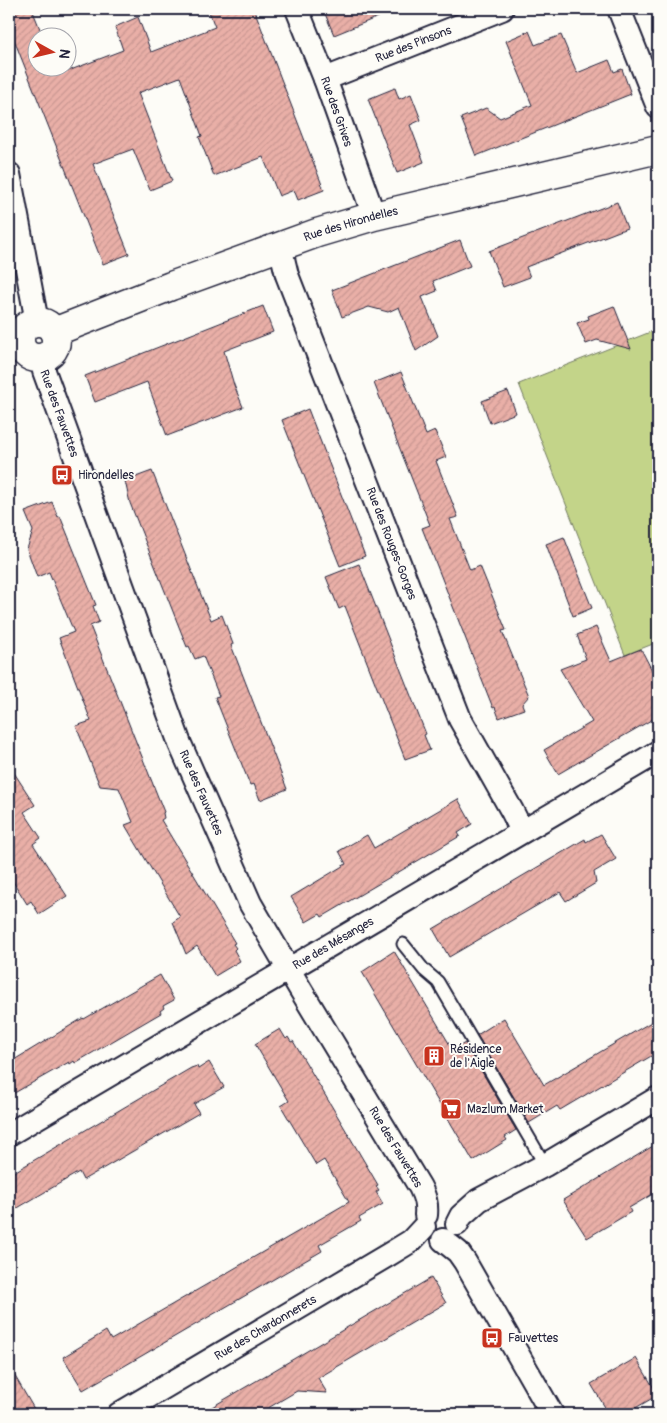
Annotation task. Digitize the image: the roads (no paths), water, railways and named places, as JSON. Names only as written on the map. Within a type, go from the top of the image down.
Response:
[{"type":"street","name":"Rue des Grives","points":[[297,9],[326,79],[374,216]]},
{"type":"street","name":"Rue des Pinsons","points":[[326,79],[502,9]]},
{"type":"street","points":[[619,9],[658,107]]},
{"type":"street","name":"Rue des Hirondelles","points":[[25,352],[20,338],[23,330],[30,324],[46,327],[90,317],[280,246],[374,216],[658,149]]},
{"type":"street","points":[[9,174],[46,327]]},
{"type":"street","name":"Rue des Rouges-Gorges","points":[[280,246],[287,275],[460,719],[522,831]]},
{"type":"street","name":"Rue des Fauvettes","points":[[25,352],[44,371],[180,744],[250,903],[552,1414]]},
{"type":"street","name":"Rue des Mésanges","points":[[9,1134],[658,752]]},
{"type":"street","name":"Rue des Chardonnerets","points":[[119,1414],[479,1200],[546,1165],[658,1098]]},
{"type":"lane","points":[[403,944],[424,970],[438,982],[546,1165]]},
{"type":"place","name":"Hirondelles","points":[[62,475]]},
{"type":"place","name":"Résidence de l'Aigle","points":[[434,1056]]},
{"type":"place","name":"Mazlum Market","points":[[451,1109]]},
{"type":"place","name":"Fauvettes","points":[[492,1338]]}]
